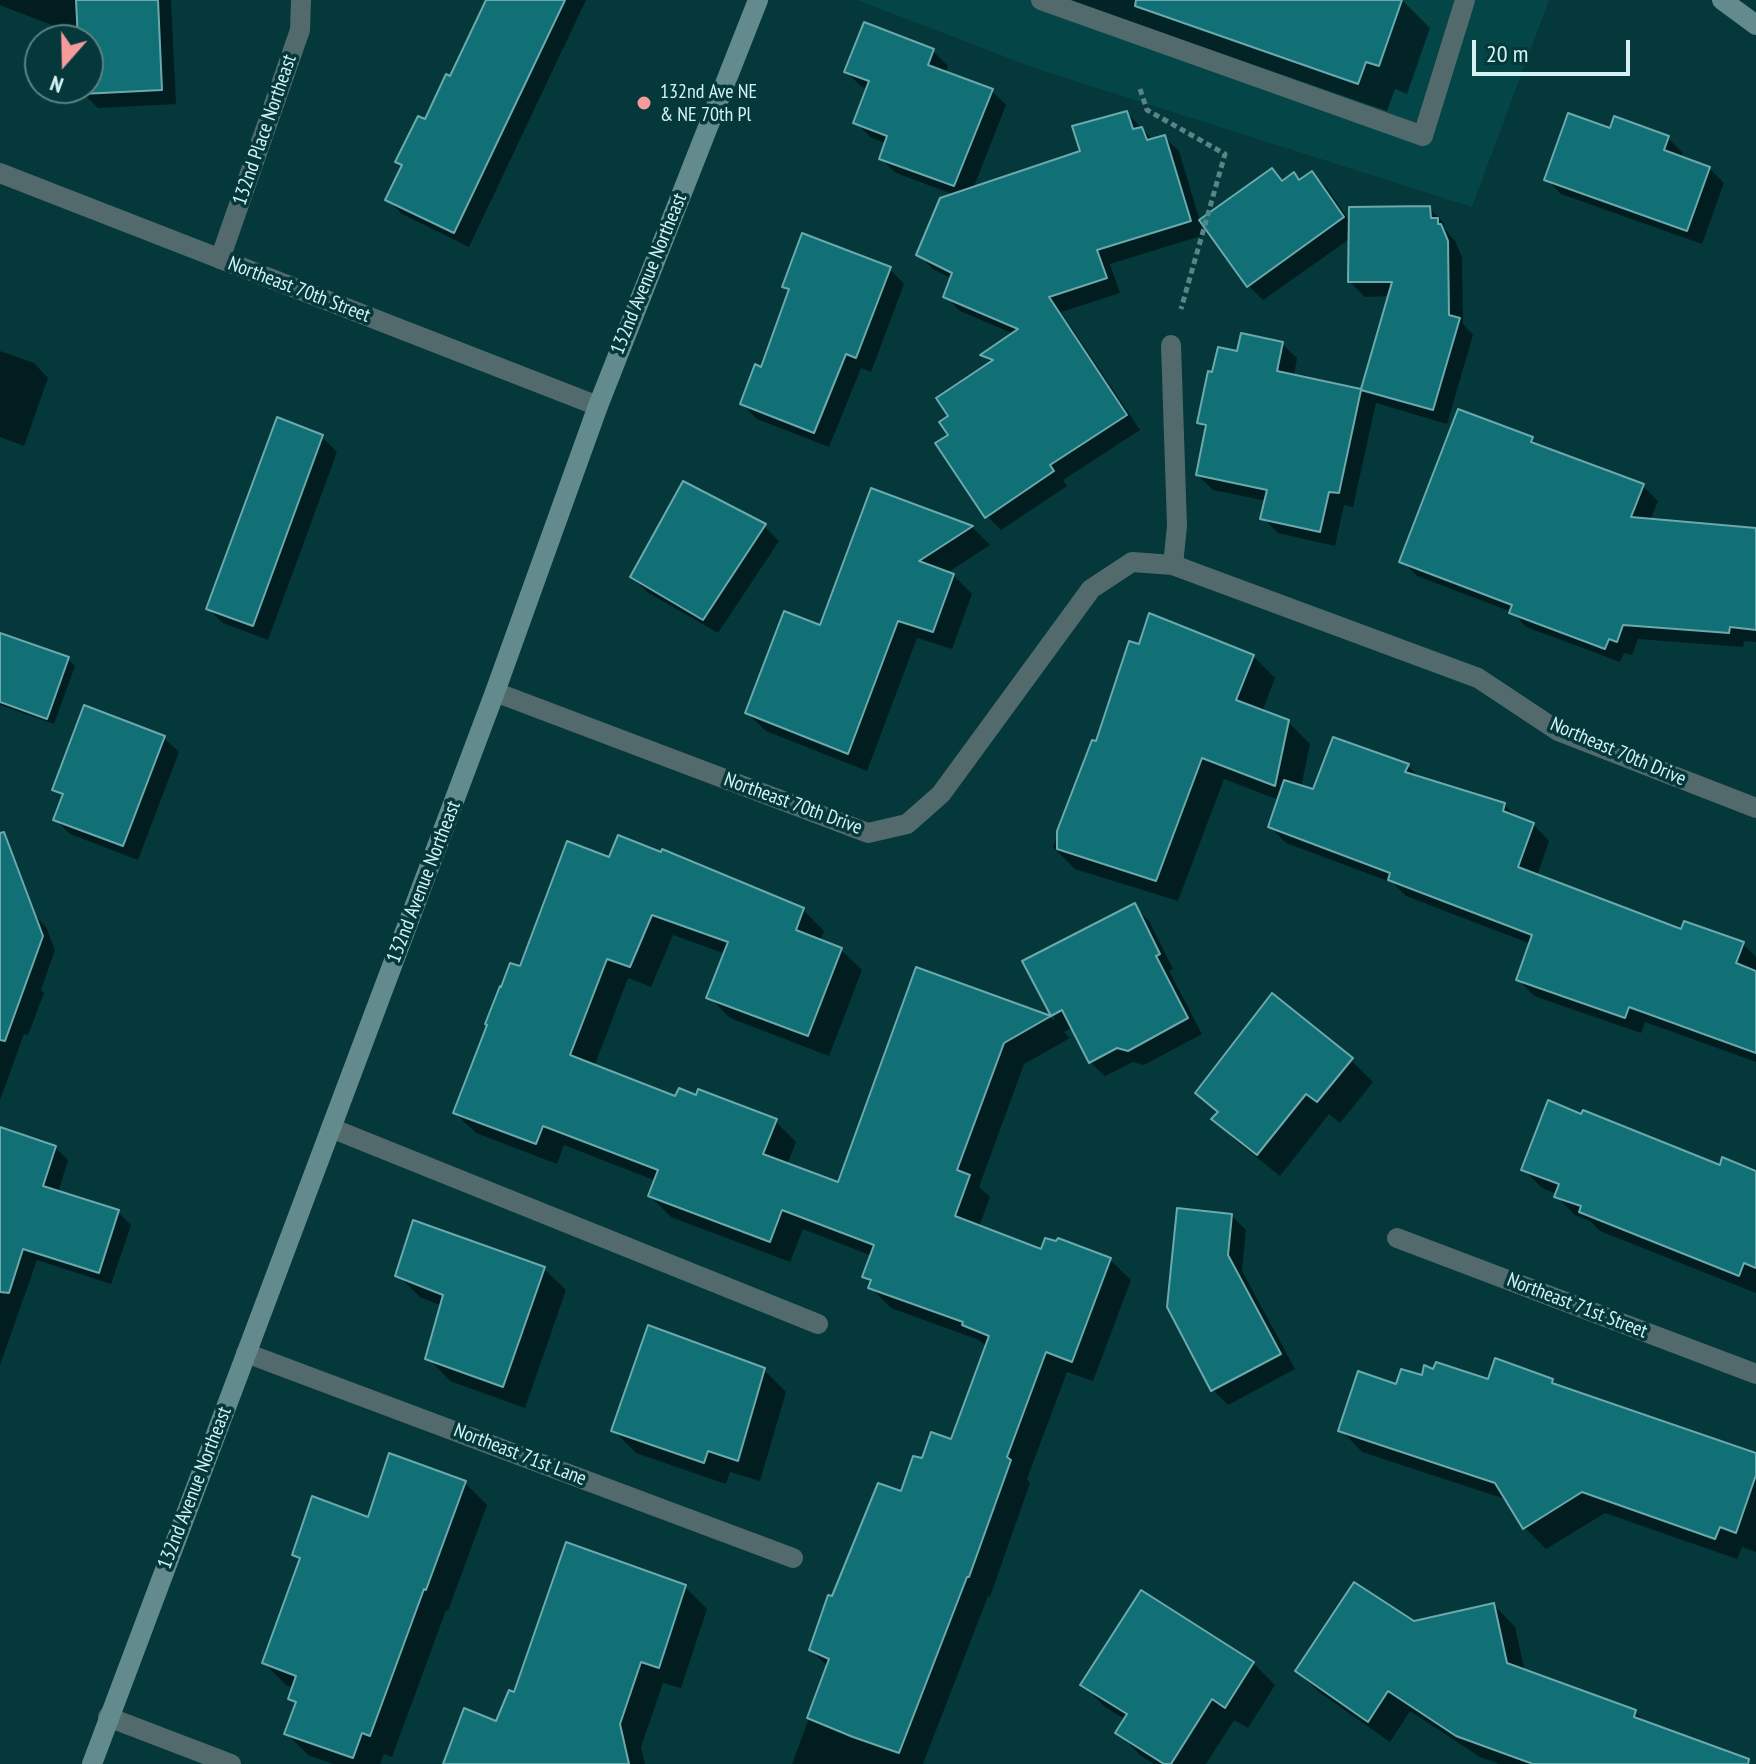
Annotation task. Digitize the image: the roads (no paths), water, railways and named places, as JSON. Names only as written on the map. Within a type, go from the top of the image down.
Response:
[{"type":"main road","name":"132nd Avenue Northeast","points":[[92,1764],[495,692],[598,406],[758,0]]},
{"type":"main road","points":[[1722,0],[1756,25]]},
{"type":"street","name":"132nd Place Northeast","points":[[220,259],[300,30],[301,0]]},
{"type":"street","points":[[1041,0],[1423,136],[1465,0]]},
{"type":"street","name":"Northeast 70th Street","points":[[0,173],[598,406]]},
{"type":"street","points":[[1171,345],[1177,526],[1173,565]]},
{"type":"street","name":"Northeast 70th Drive","points":[[495,692],[868,833],[907,824],[941,794],[1091,589],[1132,562],[1173,565],[1478,678],[1558,731],[1756,808]]},
{"type":"street","points":[[331,1128],[818,1324]]},
{"type":"street","name":"Northeast 71st Street","points":[[1397,1238],[1756,1374]]},
{"type":"street","name":"Northeast 71st Lane","points":[[246,1353],[793,1558]]},
{"type":"street","points":[[108,1717],[231,1764]]},
{"type":"place","name":"132nd Ave NE & NE 70th Pl","points":[[644,103]]}]
